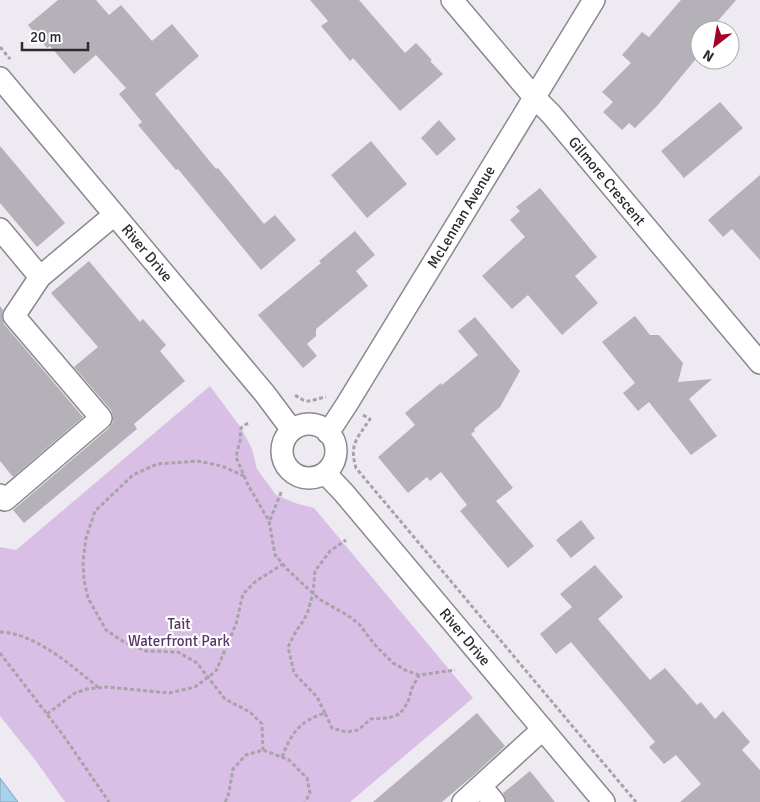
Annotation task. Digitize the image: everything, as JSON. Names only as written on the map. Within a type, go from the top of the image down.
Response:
[{"type":"street","name":"Gilmore Crescent","points":[[452,0],[760,363]]},
{"type":"street","name":"McLennan Avenue","points":[[328,433],[594,0]]},
{"type":"street","name":"River Drive","points":[[0,78],[265,394],[292,430]]},
{"type":"street","points":[[0,495],[4,500],[101,418],[14,316],[40,277],[114,215]]},
{"type":"street","points":[[0,229],[40,277]]},
{"type":"street","points":[[305,424],[322,427],[328,433],[333,440],[335,448],[335,457],[331,466],[317,477],[308,478],[291,472],[282,456],[282,447],[285,438],[292,430],[305,424]]},
{"type":"street","name":"River Drive","points":[[325,472],[604,802]]},
{"type":"street","points":[[463,802],[469,795],[487,794],[543,729]]},
{"type":"path","points":[[289,388],[296,396],[306,401],[315,401],[323,396],[330,397]]},
{"type":"path","points":[[362,414],[370,419],[352,450],[356,468],[636,802]]},
{"type":"path","points":[[248,424],[241,428],[236,457],[248,485],[270,521],[275,555],[282,564],[320,599],[359,624],[375,646],[393,663],[419,675],[455,670]]},
{"type":"path","points":[[244,476],[222,466],[196,461],[157,464],[133,476],[95,512],[86,538],[83,561],[84,580],[88,598],[106,630],[124,642],[146,651],[178,652],[197,663],[224,698],[250,712],[262,724],[263,750]]},
{"type":"path","points":[[270,521],[282,490]]},
{"type":"path","points":[[346,540],[330,552],[315,571],[313,593],[308,611],[288,647],[294,672],[317,697],[332,728],[346,732],[358,730],[371,719],[388,718],[400,714],[408,702],[412,688],[419,675]]},
{"type":"path","points":[[47,714],[75,693],[86,689],[107,687],[169,693],[195,687],[216,671],[236,624],[243,594],[256,581],[282,564]]},
{"type":"path","points":[[0,632],[11,632],[30,640],[62,659],[99,688]]},
{"type":"path","points":[[0,653],[63,735],[109,802]]},
{"type":"path","points":[[282,757],[293,733],[312,718],[325,714]]},
{"type":"path","points":[[225,802],[228,797],[233,769],[246,755],[263,750],[289,760],[306,778],[310,793],[305,802]]},
{"type":"green space","name":"Tait Waterfront Park","points":[[210,386],[241,428],[252,449],[257,469],[276,495],[314,508],[473,698],[350,802],[65,802],[36,761],[0,716],[0,547],[16,550]]},
{"type":"water","points":[[0,778],[18,802],[0,802]]},
{"type":"building","points":[[58,0],[96,0],[109,15],[121,5],[152,41],[172,24],[199,56],[155,94],[264,224],[275,215],[296,240],[261,270],[178,169],[176,170],[138,125],[142,122],[119,94],[126,88],[96,55],[74,74],[50,46],[47,48],[28,25]]},
{"type":"building","points":[[310,0],[359,0],[405,53],[416,43],[443,74],[400,111],[353,58],[350,61],[321,26],[328,21]]},
{"type":"building","points":[[681,0],[736,0],[719,20],[690,20],[690,66],[657,106],[635,128],[629,123],[622,130],[603,112],[613,102],[602,92],[631,63],[622,55],[642,32],[649,37]]},
{"type":"building","points":[[720,102],[743,128],[684,178],[661,151]]},
{"type":"building","points":[[439,120],[456,139],[437,156],[421,138]]},
{"type":"building","points":[[371,141],[407,184],[367,218],[331,175]]},
{"type":"building","points":[[0,146],[65,223],[37,247],[0,203]]},
{"type":"building","points":[[760,175],[760,260],[732,229],[723,237],[708,220]]},
{"type":"building","points":[[540,188],[597,257],[575,276],[598,303],[562,335],[528,295],[512,309],[482,276],[525,237],[510,220],[520,211],[516,207]]},
{"type":"building","points":[[355,231],[375,255],[356,271],[368,286],[316,329],[316,336],[307,344],[317,356],[303,368],[258,315],[321,263],[319,261]]},
{"type":"building","points":[[89,261],[140,322],[143,319],[166,345],[160,351],[185,381],[134,424],[137,429],[24,523],[13,510],[109,428],[113,422],[111,410],[74,367],[98,347],[51,293]]},
{"type":"building","points":[[0,306],[3,310],[4,324],[83,417],[13,477],[0,461]]},
{"type":"building","points":[[635,316],[650,335],[659,335],[683,363],[678,382],[712,379],[689,399],[717,436],[691,455],[649,402],[638,411],[623,393],[635,383],[602,342]]},
{"type":"building","points":[[475,317],[520,371],[500,407],[474,429],[475,431],[471,434],[513,488],[496,501],[534,546],[508,568],[460,511],[467,505],[441,472],[430,481],[427,477],[408,493],[378,457],[415,425],[405,413],[478,355],[458,331]]},
{"type":"building","points":[[581,520],[595,538],[571,558],[556,540]]},
{"type":"building","points":[[595,565],[623,597],[598,619],[650,680],[665,668],[697,705],[701,702],[715,719],[723,711],[750,742],[742,750],[760,770],[760,802],[680,802],[701,784],[676,755],[664,764],[649,747],[655,742],[571,642],[556,654],[540,634],[572,607],[560,594]]},
{"type":"building","points":[[477,713],[505,746],[475,774],[442,802],[373,802]]},
{"type":"building","points":[[530,771],[555,802],[506,802],[503,793]]}]
